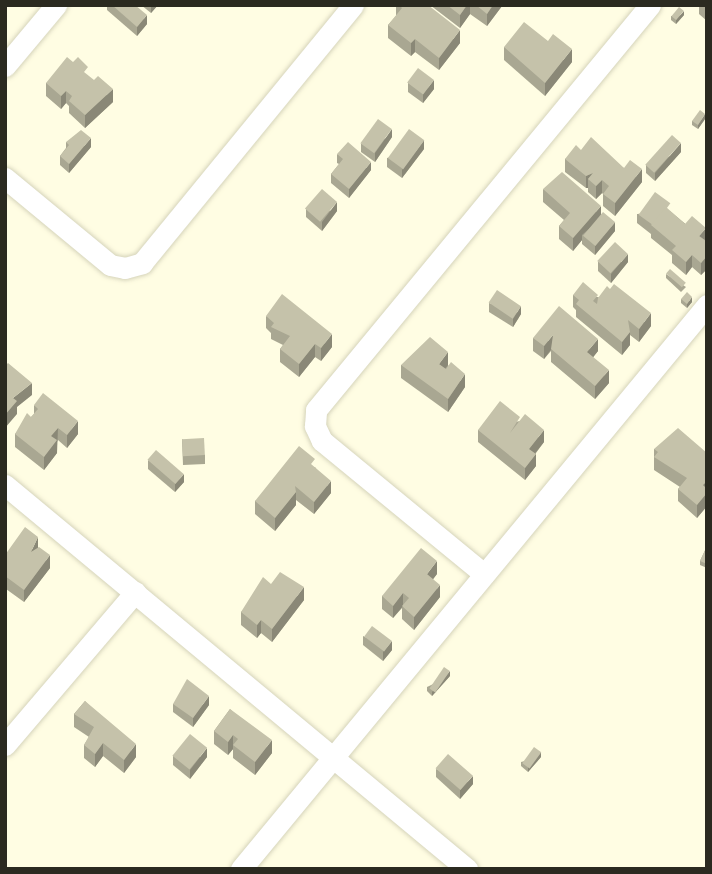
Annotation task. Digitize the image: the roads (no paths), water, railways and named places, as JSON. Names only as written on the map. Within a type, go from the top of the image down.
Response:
[{"type":"street","points":[[5,66],[56,5]]},
{"type":"street","points":[[5,178],[110,265],[125,268],[142,264],[353,5]]},
{"type":"street","points":[[484,574],[322,441],[315,426],[316,411],[650,5]]},
{"type":"street","points":[[241,869],[707,305]]},
{"type":"street","points":[[5,485],[467,869]]},
{"type":"street","points":[[5,745],[135,592]]}]
